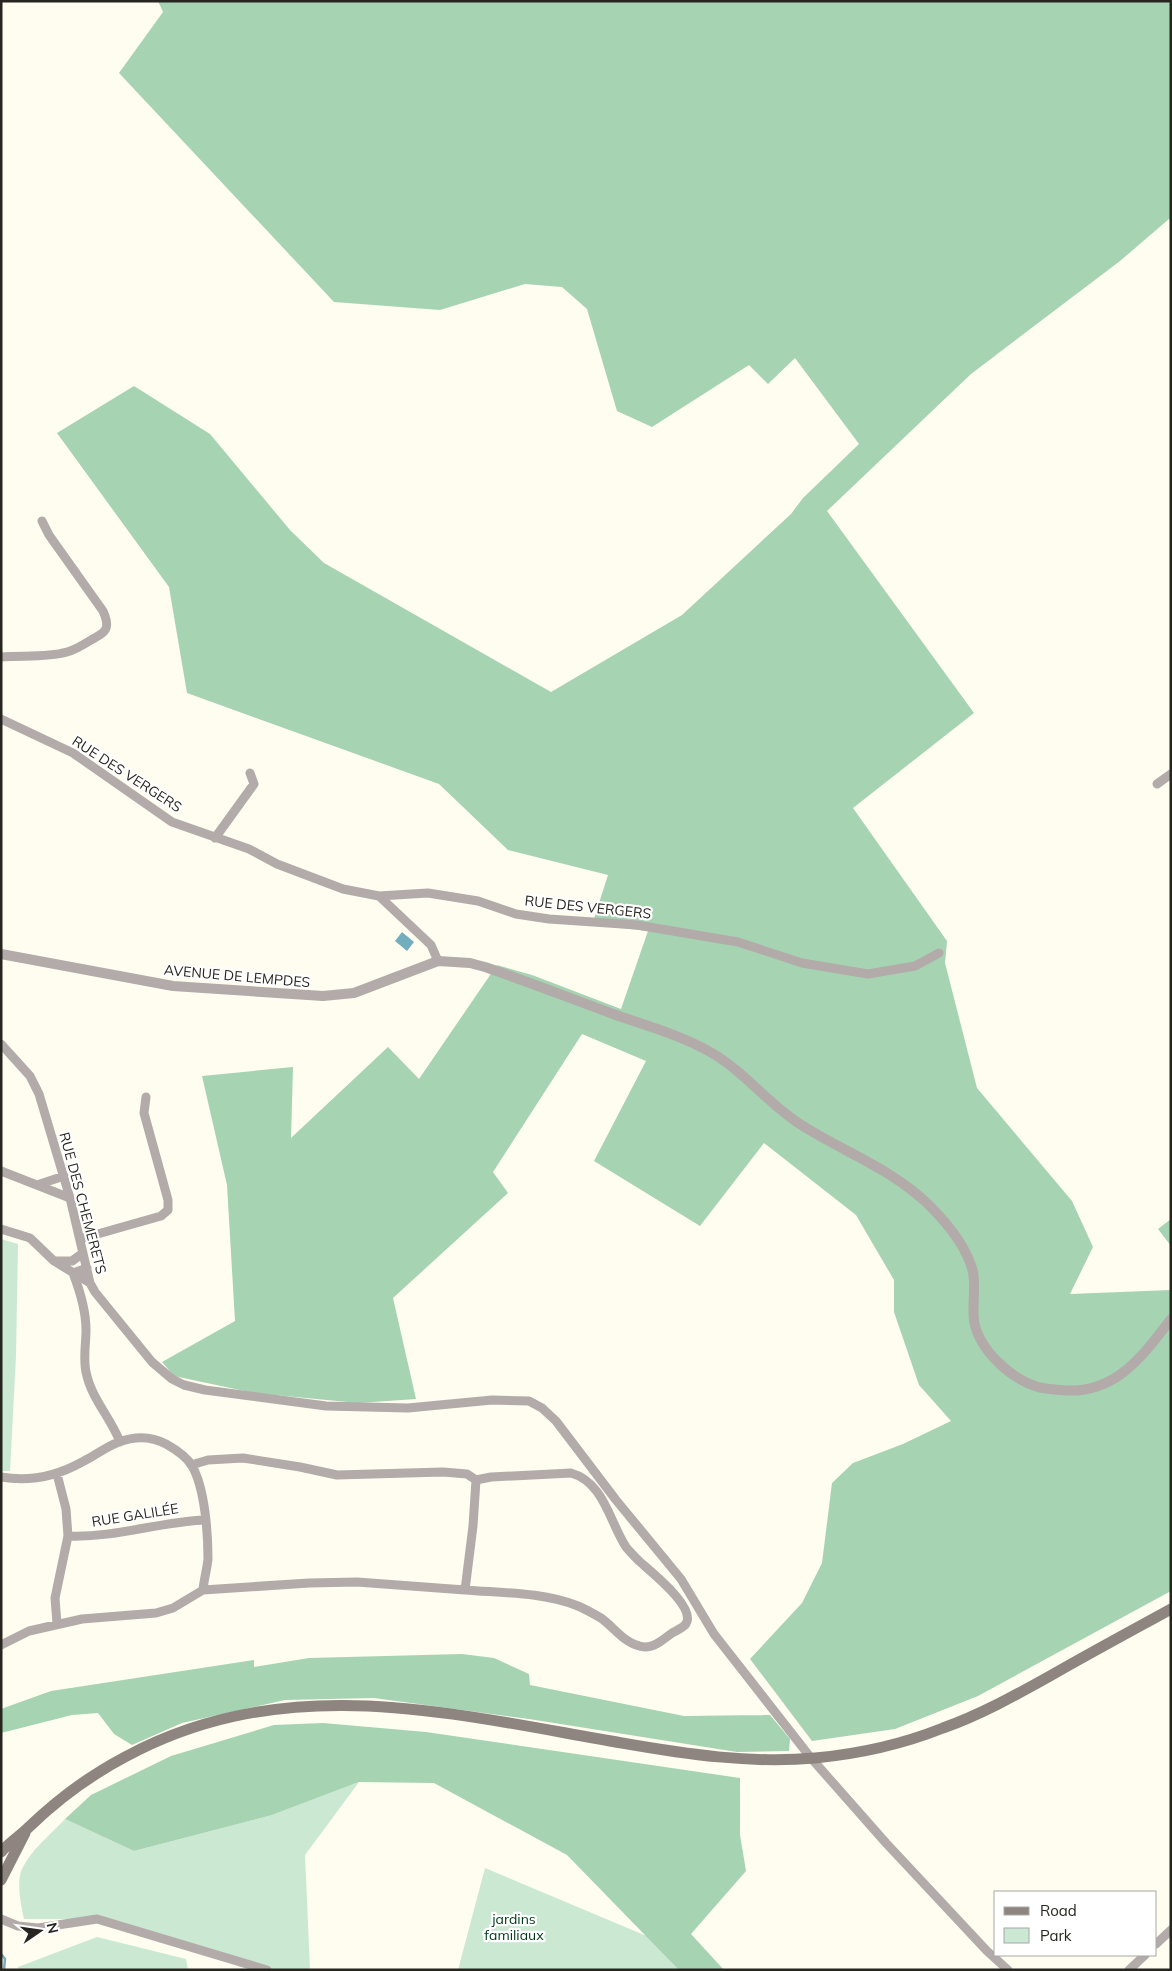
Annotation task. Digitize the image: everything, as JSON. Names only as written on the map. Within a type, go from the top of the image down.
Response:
[{"type":"main road","points":[[1,1852],[40,1815],[99,1771],[149,1745],[188,1730],[259,1712],[301,1706],[345,1704],[412,1709],[693,1753],[738,1758],[811,1758],[840,1755],[878,1747],[945,1728],[1030,1687],[1171,1608]]},
{"type":"main road","points":[[1,1880],[27,1829]]},
{"type":"street","points":[[1,657],[54,655],[67,652],[103,634],[107,628],[107,621],[102,611],[48,535],[42,521]]},
{"type":"street","name":"RUE DES VERGERS","points":[[1,719],[73,753],[172,822],[249,849],[277,864],[343,889],[379,896],[428,894],[478,901],[516,914],[549,919],[637,925],[738,942],[802,963],[868,974],[914,966],[939,953]]},
{"type":"street","points":[[214,838],[254,784],[250,773]]},
{"type":"street","points":[[1157,784],[1171,774]]},
{"type":"street","points":[[379,896],[431,945],[438,961],[470,963],[485,967],[704,1049],[738,1072],[790,1118],[890,1173],[906,1184],[946,1224],[968,1258],[974,1284],[974,1322],[983,1342],[998,1361],[1015,1376],[1026,1382],[1038,1387],[1073,1391],[1084,1390],[1111,1381],[1134,1364],[1171,1319]]},
{"type":"street","name":"AVENUE DE LEMPDES","points":[[1,954],[173,986],[323,996],[339,996],[354,993],[438,961]]},
{"type":"street","name":"RUE DES CHEMERETS","points":[[1,1044],[30,1076],[39,1094],[70,1198],[90,1283],[108,1310],[152,1362],[172,1379],[184,1385],[205,1390],[316,1405],[408,1408],[492,1400],[529,1401],[542,1408],[556,1420],[616,1500],[681,1579],[714,1634],[811,1758],[886,1843],[987,1951],[1008,1970]]},
{"type":"street","points":[[80,1238],[161,1216],[168,1210],[168,1200],[144,1113],[146,1097]]},
{"type":"street","points":[[1,1171],[70,1198]]},
{"type":"street","points":[[37,1185],[64,1176]]},
{"type":"street","points":[[1,1229],[30,1238],[54,1261],[90,1283]]},
{"type":"street","points":[[54,1261],[72,1261],[83,1253]]},
{"type":"street","points":[[73,1273],[87,1268]]},
{"type":"street","points":[[73,1273],[79,1287],[85,1316],[84,1355],[88,1382],[111,1420],[120,1442]]},
{"type":"street","points":[[1,1477],[34,1479],[57,1474],[83,1462],[103,1448],[145,1437],[157,1439],[171,1446],[191,1464],[200,1489],[205,1520],[208,1561],[203,1590]]},
{"type":"street","points":[[1,1645],[29,1631],[58,1624],[88,1618],[156,1613],[174,1608],[203,1590],[309,1583],[357,1582],[532,1595],[560,1600],[601,1618],[626,1640],[645,1647],[654,1646],[685,1625],[687,1619],[686,1611],[670,1590],[626,1547],[609,1511],[589,1482],[571,1473],[491,1477],[476,1480],[467,1474],[443,1472],[337,1475],[243,1458],[208,1460],[191,1464]]},
{"type":"street","points":[[57,1474],[66,1509],[68,1536],[55,1598],[58,1624]]},
{"type":"street","points":[[465,1590],[474,1518],[476,1480]]},
{"type":"street","name":"RUE GALILÉE","points":[[68,1536],[102,1536],[158,1524],[205,1520]]},
{"type":"street","points":[[1,1919],[18,1926],[38,1928],[97,1919],[267,1970]]},
{"type":"street","points":[[1157,1943],[1171,1930]]},
{"type":"street","points":[[1129,1970],[1144,1956]]},
{"type":"green space","points":[[158,1],[1171,1],[1171,220],[1169,219],[1120,261],[971,374],[827,511],[974,713],[853,808],[947,941],[945,963],[977,1088],[1072,1201],[1093,1247],[1070,1294],[1171,1290],[1171,1591],[978,1696],[895,1729],[812,1741],[750,1659],[802,1603],[822,1563],[832,1483],[853,1463],[903,1444],[951,1421],[919,1385],[894,1312],[894,1280],[856,1215],[764,1143],[700,1226],[594,1161],[646,1061],[582,1034],[493,1172],[508,1193],[393,1298],[416,1399],[358,1403],[254,1393],[174,1376],[162,1362],[235,1321],[227,1185],[202,1076],[293,1067],[291,1138],[388,1047],[419,1079],[497,965],[532,975],[621,1009],[648,931],[592,925],[608,875],[508,850],[439,784],[187,693],[169,587],[57,433],[134,386],[210,434],[290,530],[324,563],[551,692],[682,615],[791,514],[803,498],[859,444],[795,358],[768,384],[749,365],[652,427],[617,411],[587,309],[562,287],[525,284],[440,310],[334,302],[119,73],[163,12]]},
{"type":"green space","points":[[1171,1219],[1171,1246],[1158,1229]]},
{"type":"green space","points":[[1,1239],[18,1244],[16,1356],[10,1471],[1,1471]]},
{"type":"green space","points":[[462,1654],[494,1658],[529,1674],[530,1685],[684,1716],[770,1715],[790,1739],[789,1751],[737,1752],[529,1719],[374,1698],[285,1700],[182,1723],[132,1745],[114,1734],[98,1713],[72,1715],[1,1733],[1,1709],[51,1691],[254,1660],[254,1667],[309,1658]]},
{"type":"green space","points":[[323,1723],[426,1732],[740,1778],[740,1835],[746,1871],[691,1934],[724,1970],[679,1970],[567,1855],[434,1783],[359,1782],[272,1815],[134,1851],[65,1819],[91,1795],[171,1756],[274,1725]]},
{"type":"green space","points":[[359,1782],[305,1855],[310,1970],[267,1970],[97,1919],[24,1919],[19,1887],[22,1869],[36,1849],[65,1819],[134,1851],[272,1815]]},
{"type":"green space","name":"jardins familiaux","points":[[485,1868],[649,1937],[679,1970],[458,1970]]},
{"type":"green space","points":[[97,1937],[186,1959],[188,1970],[18,1970],[18,1967]]},
{"type":"water","points":[[402,932],[414,942],[407,951],[395,941]]},
{"type":"waterway","points":[[2,1955],[5,1959],[4,1970]]}]
